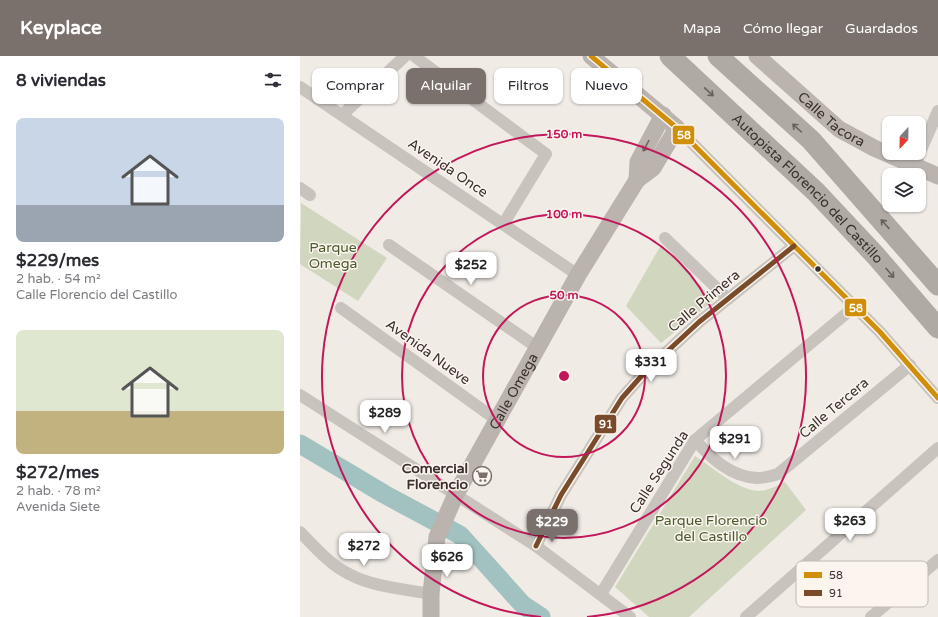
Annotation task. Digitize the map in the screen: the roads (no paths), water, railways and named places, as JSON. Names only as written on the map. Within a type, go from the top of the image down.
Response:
[{"type":"highway","name":"Autopista Florencio del Castillo","points":[[670,56],[816,192],[876,256],[938,328]]},
{"type":"highway","name":"Autopista Florencio del Castillo","points":[[718,56],[811,140],[938,285]]},
{"type":"street","points":[[342,115],[405,56]]},
{"type":"street","points":[[414,56],[546,154],[504,223]]},
{"type":"street","points":[[591,56],[677,128],[854,307],[910,365],[938,398]]},
{"type":"street","name":"Calle Tacora","points":[[757,56],[839,129],[874,148],[938,176]]},
{"type":"street","name":"Avenida Once","points":[[300,87],[504,223],[578,275]]},
{"type":"street","points":[[914,166],[938,111]]},
{"type":"street","name":"Calle Omega","points":[[637,180],[638,162],[663,115]]},
{"type":"street","name":"Calle Omega","points":[[431,617],[431,594],[437,537],[456,494],[578,275],[637,180],[653,168],[677,128]]},
{"type":"street","points":[[665,238],[728,299]]},
{"type":"street","points":[[389,245],[538,348]]},
{"type":"street","name":"Calle Primera","points":[[536,546],[561,495],[622,398],[645,372],[700,322],[794,246]]},
{"type":"street","name":"Calle Segunda","points":[[601,594],[695,440],[854,307]]},
{"type":"street","name":"Avenida Nueve","points":[[341,308],[498,421]]},
{"type":"street","name":"Calle Tercera","points":[[695,440],[706,453],[726,468],[742,475],[758,478],[778,474],[910,365]]},
{"type":"street","points":[[300,395],[536,546],[630,617]]},
{"type":"street","points":[[810,561],[938,448]]},
{"type":"street","points":[[300,532],[330,562],[349,575],[378,584],[431,594]]},
{"type":"street","points":[[928,569],[938,560]]},
{"type":"street","points":[[746,617],[796,573]]},
{"type":"street","points":[[871,617],[883,607]]},
{"type":"waterway","points":[[300,444],[384,494],[460,535],[523,605],[541,617]]},
{"type":"place","name":"Comercial Florencio","points":[[482,476]]},
{"type":"park label","name":"Parque Omega","points":[[333,256]]},
{"type":"park label","name":"Parque Florencio del Castillo","points":[[711,528]]}]
